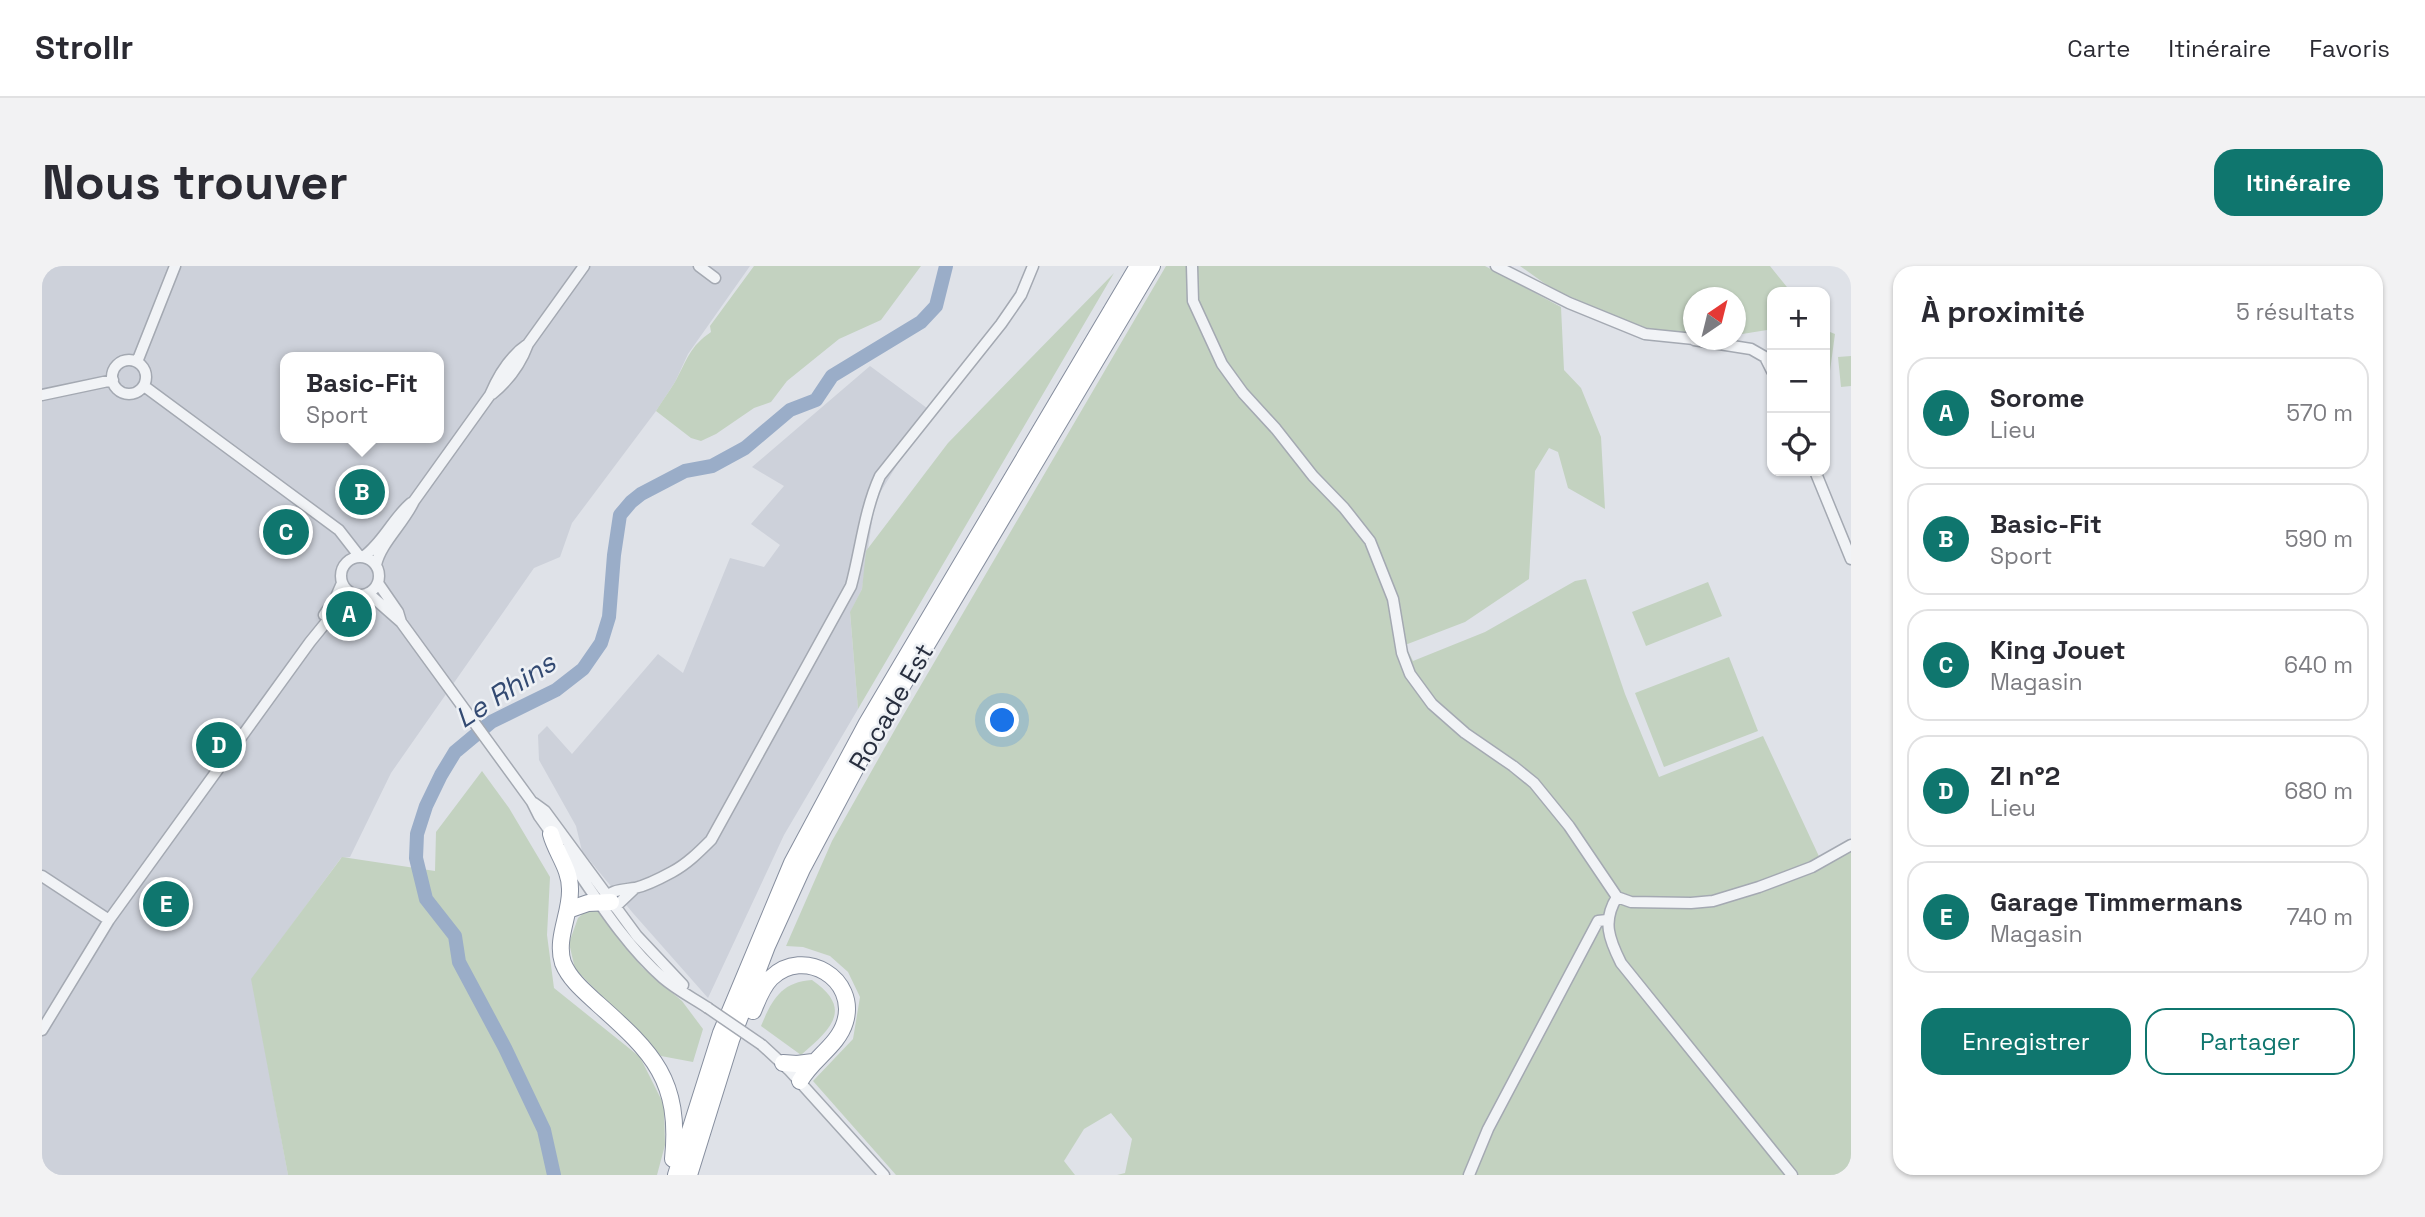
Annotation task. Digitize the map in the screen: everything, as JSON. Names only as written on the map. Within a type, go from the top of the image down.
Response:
[{"type":"highway","name":"Rocade Est","points":[[674,1175],[721,1033],[758,940],[810,827],[874,710],[1138,266]]},
{"type":"highway","name":"Rocade Est","points":[[689,1175],[731,1040],[767,946],[802,869],[876,730],[1152,266]]},
{"type":"highway","points":[[551,834],[570,880],[561,947],[567,970],[576,983],[640,1044],[660,1070],[667,1084],[675,1117],[674,1175]]},
{"type":"highway","points":[[568,910],[576,906],[607,903]]},
{"type":"highway","points":[[706,1114],[719,1099],[764,987],[780,972],[799,965],[809,965],[828,972],[842,988],[846,998],[846,1020],[831,1045],[813,1062],[800,1081]]},
{"type":"highway","points":[[783,1063],[813,1062]]},
{"type":"street","points":[[137,362],[175,266]]},
{"type":"street","points":[[401,622],[398,612],[378,583],[379,572],[376,565],[379,554],[490,396],[501,386],[523,356],[528,344],[584,266]]},
{"type":"street","points":[[699,266],[715,278]]},
{"type":"street","points":[[607,903],[675,870],[711,840],[850,586],[858,561],[865,517],[880,476],[1001,324],[1021,295],[1033,266]]},
{"type":"street","points":[[1192,266],[1193,301],[1222,364],[1243,393],[1370,541],[1393,599],[1402,653],[1410,674],[1432,704],[1465,733],[1534,783],[1569,827],[1617,897],[1631,902],[1713,901],[1812,867],[1851,845]]},
{"type":"street","points":[[1496,266],[1569,303],[1645,334],[1683,339]]},
{"type":"street","points":[[1746,348],[1765,357],[1767,361]]},
{"type":"street","points":[[126,360],[137,362],[145,370],[144,386],[135,393],[124,393],[117,388],[113,380],[117,365],[126,360]]},
{"type":"street","points":[[42,395],[113,380]]},
{"type":"street","points":[[144,386],[339,530],[361,557],[376,565]]},
{"type":"street","points":[[1817,476],[1851,559]]},
{"type":"street","points":[[354,594],[342,583],[341,572],[345,564],[374,547],[401,512],[414,501]]},
{"type":"street","points":[[325,521],[342,548],[345,564]]},
{"type":"street","points":[[310,642],[316,625],[335,599],[342,583]]},
{"type":"street","points":[[42,1030],[109,920],[310,642],[341,604],[354,594],[368,593],[378,583]]},
{"type":"street","points":[[368,593],[401,622],[532,802],[551,834],[607,903],[696,1000],[762,1045],[783,1063],[884,1175]]},
{"type":"street","points":[[532,802],[545,811],[607,903]]},
{"type":"street","points":[[42,876],[109,920]]},
{"type":"street","points":[[1617,897],[1607,919],[1609,938],[1621,963],[1792,1175]]},
{"type":"street","points":[[1469,1175],[1488,1129],[1598,921],[1607,919]]},
{"type":"shaded area","points":[[42,266],[750,266],[688,354],[675,382],[656,411],[572,523],[560,557],[534,568],[391,773],[350,857],[341,858],[252,979],[288,1175],[42,1175]]},
{"type":"shaded area","points":[[870,366],[935,414],[900,460],[875,501],[862,589],[850,613],[858,709],[784,835],[708,998],[582,851],[576,826],[539,760],[538,735],[547,726],[572,754],[658,654],[683,673],[730,558],[764,567],[780,545],[751,524],[784,486],[752,467]]},
{"type":"green space","points":[[754,266],[921,266],[881,320],[839,339],[787,381],[771,402],[754,408],[701,441],[691,438],[656,411],[694,348],[711,332],[710,326]]},
{"type":"green space","points":[[1166,266],[1485,266],[1561,307],[1564,370],[1581,388],[1601,437],[1605,509],[1568,488],[1558,452],[1549,448],[1535,471],[1529,579],[1465,622],[1405,645],[1413,661],[1485,632],[1575,581],[1586,579],[1625,694],[1659,777],[1763,736],[1823,865],[1851,849],[1851,1175],[1117,1175],[1125,1173],[1132,1139],[1111,1113],[1084,1129],[1064,1161],[1075,1175],[896,1175],[813,1081],[853,1039],[860,997],[848,972],[830,956],[803,947],[786,946],[832,841]]},
{"type":"green space","points":[[1520,266],[1770,266],[1787,287],[1767,287],[1767,330],[1746,333],[1746,287],[1683,287],[1683,335],[1644,330],[1551,288]]},
{"type":"green space","points":[[1114,273],[858,709],[850,612],[862,589],[866,551],[948,443]]},
{"type":"green space","points":[[1830,332],[1835,334],[1830,371]]},
{"type":"green space","points":[[1851,356],[1851,386],[1841,387],[1838,357]]},
{"type":"green space","points":[[1708,582],[1722,616],[1646,646],[1632,612]]},
{"type":"green space","points":[[1729,657],[1758,731],[1664,767],[1635,693]]},
{"type":"green space","points":[[482,771],[509,808],[550,877],[547,935],[554,988],[640,1057],[664,1105],[665,1145],[657,1175],[288,1175],[251,979],[342,857],[435,871],[436,832]]},
{"type":"green space","points":[[597,910],[642,967],[682,1001],[703,1029],[693,1062],[661,1056],[575,969],[569,943],[578,918],[586,911]]},
{"type":"green space","points":[[812,980],[825,990],[832,1000],[834,1019],[801,1055],[761,1026],[779,994],[792,984]]},
{"type":"waterway","name":"Le Rhins","points":[[554,1175],[544,1130],[505,1048],[459,962],[455,936],[426,899],[416,858],[417,834],[426,806],[455,752],[491,722],[556,690],[583,669],[601,643],[609,617],[620,515],[631,502],[685,471],[712,466],[745,448],[790,410],[816,400],[832,376],[921,322],[936,306],[946,266]]},
{"type":"place","name":"Basic-Fit","points":[[362,492]]},
{"type":"place","name":"King Jouet","points":[[286,532]]},
{"type":"place","name":"Sorome","points":[[349,614]]},
{"type":"place","name":"ZI n°2","points":[[219,745]]},
{"type":"place","name":"Garage Timmermans","points":[[166,904]]}]
